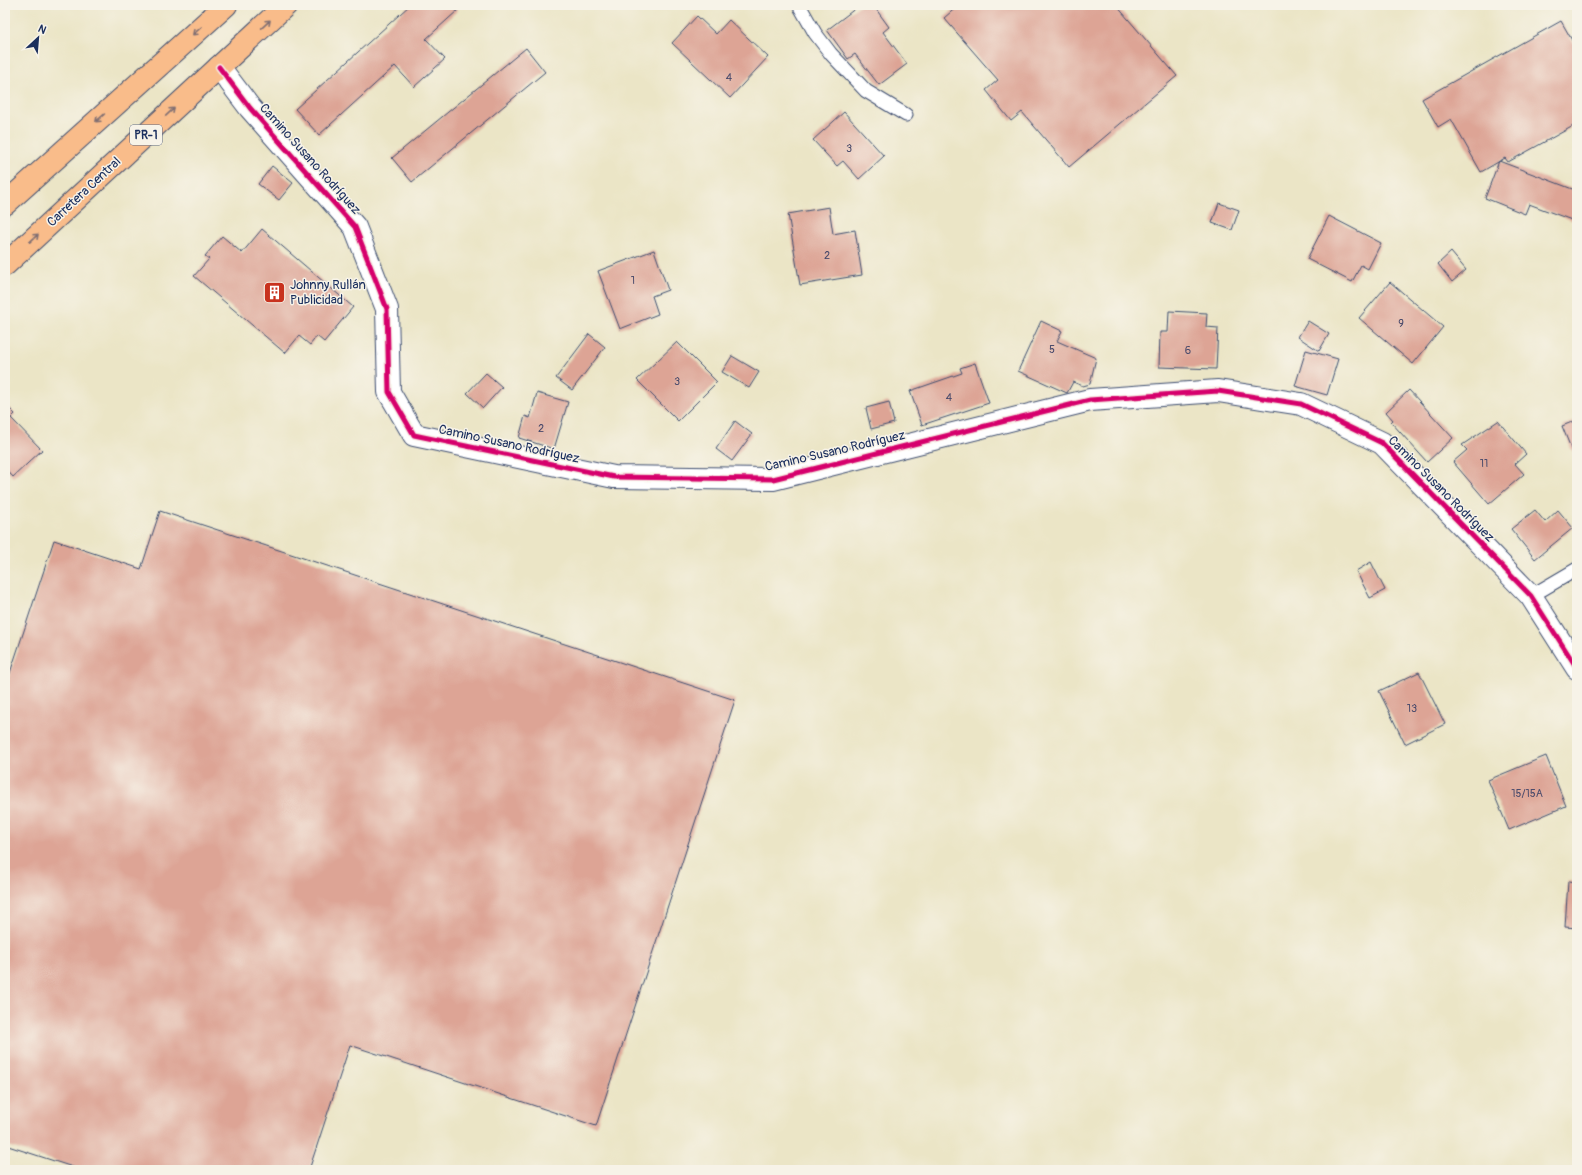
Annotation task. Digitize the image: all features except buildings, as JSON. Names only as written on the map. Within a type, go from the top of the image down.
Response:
[{"type":"highway","points":[[5,204],[226,5]]},
{"type":"highway","name":"Carretera Central","points":[[5,265],[286,5]]},
{"type":"street","name":"Camino Susano Rodríguez","points":[[219,67],[250,108],[355,227],[387,309],[389,392],[414,435],[614,477],[773,479],[1090,400],[1218,391],[1301,404],[1382,443],[1531,596],[1577,668]]},
{"type":"lane","points":[[799,5],[815,33],[831,54],[866,91],[906,115]]},
{"type":"lane","points":[[1531,596],[1577,569]]},
{"type":"cycle path","points":[[219,67],[250,108],[355,227],[387,309],[389,392],[414,435],[614,477],[773,479],[1090,400],[1218,391],[1301,404],[1382,443],[1531,596],[1577,668]]},
{"type":"place","name":"Johnny Rullán Publicidad","points":[[274,292]]}]
